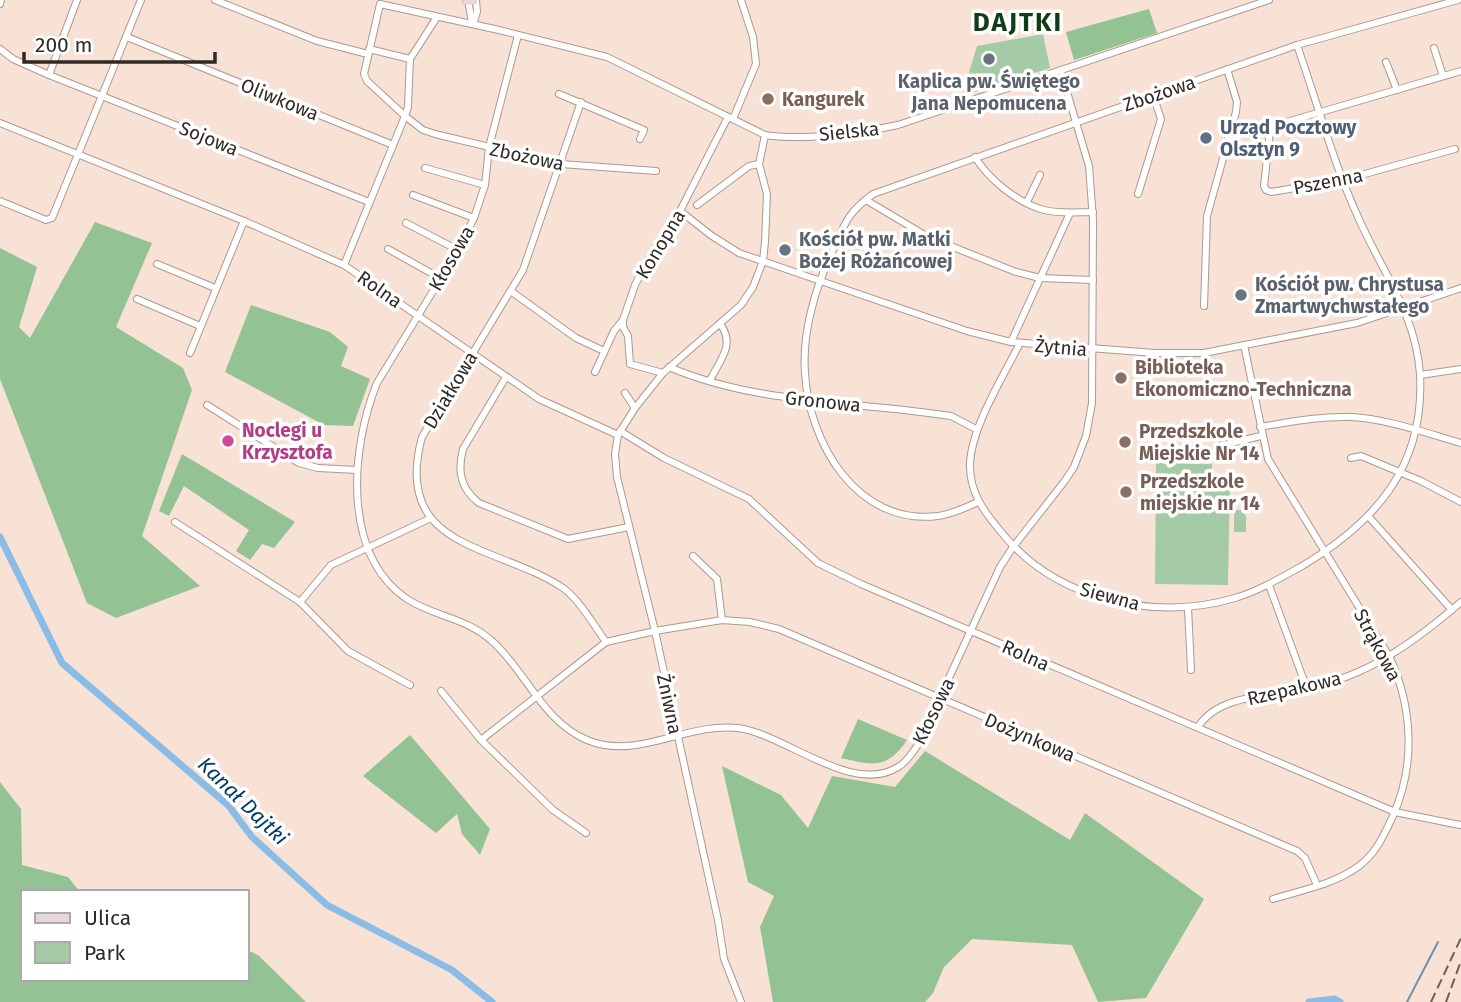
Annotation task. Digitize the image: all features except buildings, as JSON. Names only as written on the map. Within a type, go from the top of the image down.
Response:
[{"type":"street","points":[[49,75],[77,0]]},
{"type":"street","points":[[0,201],[46,220],[52,218],[141,0]]},
{"type":"street","points":[[215,0],[317,41],[410,59]]},
{"type":"street","points":[[471,0],[472,24]]},
{"type":"street","name":"Konopna","points":[[595,372],[622,320],[648,260],[680,211],[756,64],[753,37],[741,0]]},
{"type":"street","name":"Sielska","points":[[380,5],[607,57],[765,135],[778,137],[877,130],[898,125],[1269,0]]},
{"type":"street","name":"Zbożowa","points":[[866,200],[873,194],[1297,45],[1458,0]]},
{"type":"street","name":"Zbożowa","points":[[380,5],[364,67],[367,81],[423,130],[561,164],[656,171]]},
{"type":"street","points":[[344,265],[408,107],[410,59],[437,17]]},
{"type":"street","name":"Kłosowa","points":[[518,35],[489,148],[485,185],[474,218],[458,250],[377,383],[368,404],[359,443],[357,470],[358,505],[369,549],[391,585],[407,599],[464,622],[481,632],[495,643],[556,720],[589,741],[628,747],[720,728],[740,728],[842,770],[872,774],[900,766],[919,743],[1000,568],[1013,547],[1064,482],[1079,455],[1091,412],[1093,212],[1089,166],[1061,72]]},
{"type":"street","name":"Oliwkowa","points":[[127,37],[393,145]]},
{"type":"street","name":"Siewna","points":[[1020,343],[976,429],[970,466],[978,502],[1013,547],[1046,573],[1085,592],[1112,601],[1188,608],[1235,598],[1269,585],[1325,552],[1369,517],[1400,473],[1409,452],[1415,430],[1420,376],[1414,338],[1405,308],[1366,236],[1343,180],[1297,45]]},
{"type":"street","points":[[1434,48],[1443,76]]},
{"type":"street","name":"Sojowa","points":[[0,49],[13,60],[49,75],[369,202]]},
{"type":"street","points":[[1386,62],[1396,90]]},
{"type":"street","points":[[1204,306],[1207,216],[1237,102],[1227,69]]},
{"type":"street","name":"Pszenna","points":[[1455,149],[1343,180],[1271,192],[1264,186],[1270,131],[1273,126],[1461,71]]},
{"type":"street","points":[[559,94],[644,130],[640,139]]},
{"type":"street","points":[[1138,194],[1161,119],[1153,95]]},
{"type":"street","name":"Działkowa","points":[[582,102],[531,250],[512,292],[426,428],[418,452],[417,483],[421,500],[431,518],[448,535],[565,589],[606,642]]},
{"type":"street","name":"Rolna","points":[[0,123],[244,221],[344,265],[539,399],[619,433],[749,499],[818,563],[861,584],[1395,812],[1460,825]]},
{"type":"street","points":[[619,433],[635,408],[666,370],[741,304],[753,287],[763,261],[767,194],[760,164],[765,135]]},
{"type":"street","points":[[975,158],[992,177],[1027,202],[1042,209],[1070,213],[1093,212]]},
{"type":"street","points":[[697,205],[749,166],[760,164]]},
{"type":"street","points":[[425,168],[485,185]]},
{"type":"street","points":[[1027,202],[1040,175]]},
{"type":"street","points":[[413,195],[474,218]]},
{"type":"street","points":[[978,502],[940,516],[901,515],[865,498],[847,481],[823,443],[808,400],[804,355],[806,335],[820,280],[850,212],[866,200],[928,237],[1016,272],[1040,278],[1093,279]]},
{"type":"street","name":"Żytnia","points":[[680,211],[739,253],[967,331],[1020,343],[1093,350],[1200,353],[1357,323],[1461,288]]},
{"type":"street","points":[[1011,342],[1070,213]]},
{"type":"street","points":[[190,353],[244,221]]},
{"type":"street","points":[[406,223],[458,250]]},
{"type":"street","points":[[388,249],[440,278]]},
{"type":"street","points":[[157,264],[215,288]]},
{"type":"street","points":[[512,292],[576,338],[604,351]]},
{"type":"street","points":[[137,299],[200,326]]},
{"type":"street","name":"Gronowa","points":[[622,320],[628,336],[629,364],[666,370],[772,396],[951,416],[976,429]]},
{"type":"street","points":[[710,380],[728,344],[728,336],[720,324]]},
{"type":"street","name":"Strąkowa","points":[[1244,345],[1261,436],[1268,458],[1388,656],[1402,691],[1409,737],[1406,775],[1395,812],[1382,841],[1368,858],[1342,877],[1273,899]]},
{"type":"street","points":[[1420,376],[1461,369]]},
{"type":"street","points":[[506,377],[463,449],[460,477],[467,493],[479,503],[568,539],[629,527]]},
{"type":"street","points":[[625,393],[635,408]]},
{"type":"street","points":[[207,405],[299,463],[357,470]]},
{"type":"street","points":[[1260,427],[1306,419],[1353,417],[1461,443]]},
{"type":"street","name":"Żniwna","points":[[619,433],[615,454],[617,477],[655,631],[718,920],[724,959],[741,1002]]},
{"type":"street","points":[[1222,445],[1261,436]]},
{"type":"street","points":[[1351,458],[1361,456],[1447,493],[1461,502]]},
{"type":"street","points":[[1369,517],[1452,610]]},
{"type":"street","points":[[300,602],[331,565],[431,518]]},
{"type":"street","points":[[175,522],[300,602],[348,651],[410,685]]},
{"type":"street","points":[[693,556],[718,579],[722,620]]},
{"type":"street","points":[[1269,585],[1307,689]]},
{"type":"street","name":"Rzepakowa","points":[[1198,727],[1204,718],[1217,708],[1233,702],[1307,689],[1360,671],[1388,656],[1461,602]]},
{"type":"street","points":[[1188,608],[1191,670]]},
{"type":"street","name":"Dożynkowa","points":[[481,740],[606,642],[722,620],[750,622],[779,629],[1297,851],[1305,858],[1317,886]]},
{"type":"street","points":[[441,691],[481,740],[554,810],[586,833]]},
{"type":"green space","points":[[1149,9],[1157,33],[1074,60],[1066,32]]},
{"type":"green space","points":[[1043,34],[1050,68],[962,96],[977,46]]},
{"type":"green space","points":[[95,222],[152,243],[116,327],[183,368],[192,390],[142,536],[200,586],[116,618],[87,603],[0,379],[0,248],[37,267],[19,327],[30,338]]},
{"type":"green space","points":[[251,305],[330,332],[348,347],[341,366],[370,379],[353,426],[324,425],[225,372]]},
{"type":"green space","points":[[182,454],[295,522],[274,548],[262,544],[250,560],[236,551],[249,530],[184,486],[169,516],[159,511]]},
{"type":"green space","points":[[1156,463],[1212,464],[1212,482],[1230,482],[1228,585],[1155,584]]},
{"type":"green space","points":[[1234,510],[1242,510],[1246,516],[1246,532],[1234,532]]},
{"type":"green space","points":[[858,719],[907,740],[900,750],[886,761],[870,763],[841,758]]},
{"type":"green space","points":[[410,735],[490,829],[480,855],[462,834],[457,814],[436,833],[363,776]]},
{"type":"green space","points":[[925,751],[1070,840],[1085,813],[1204,899],[1146,998],[1098,1002],[1072,945],[972,939],[944,967],[933,993],[925,1002],[773,1002],[760,927],[774,896],[748,882],[722,766],[781,795],[808,828],[832,776],[895,787]]},
{"type":"green space","points":[[0,782],[21,809],[22,865],[68,877],[78,890],[21,890],[21,981],[248,981],[248,950],[258,955],[306,1002],[0,1002]]},
{"type":"waterway","name":"Kanał Dajtki","points":[[0,537],[62,663],[228,805],[252,837],[327,905],[452,970],[492,1002]]},
{"type":"waterway","points":[[1407,1002],[1438,942]]},
{"type":"waterway","name":"Kanał Dajtki","points":[[1309,1002],[1334,999],[1340,1002]]},
{"type":"railway","points":[[1431,1002],[1461,938]]},
{"type":"railway","points":[[1446,1002],[1461,961]]},
{"type":"place","name":"Kaplica pw. Świętego Jana Nepomucena","points":[[989,59]]},
{"type":"place","name":"Kangurek","points":[[768,99]]},
{"type":"place","name":"Urząd Pocztowy Olsztyn 9","points":[[1206,138]]},
{"type":"place","name":"Kościół pw. Matki Bożej Różańcowej","points":[[785,250]]},
{"type":"place","name":"Kościół pw. Chrystusa Zmartwychwstałego","points":[[1241,295]]},
{"type":"place","name":"Biblioteka Ekonomiczno-Techniczna","points":[[1121,378]]},
{"type":"place","name":"Noclegi u Krzysztofa","points":[[228,441]]},
{"type":"place","name":"Przedszkole Miejskie Nr 14","points":[[1125,442]]},
{"type":"place","name":"Przedszkole miejskie nr 14","points":[[1126,492]]},
{"type":"district","name":"DAJTKI","points":[[1018,22]]}]
